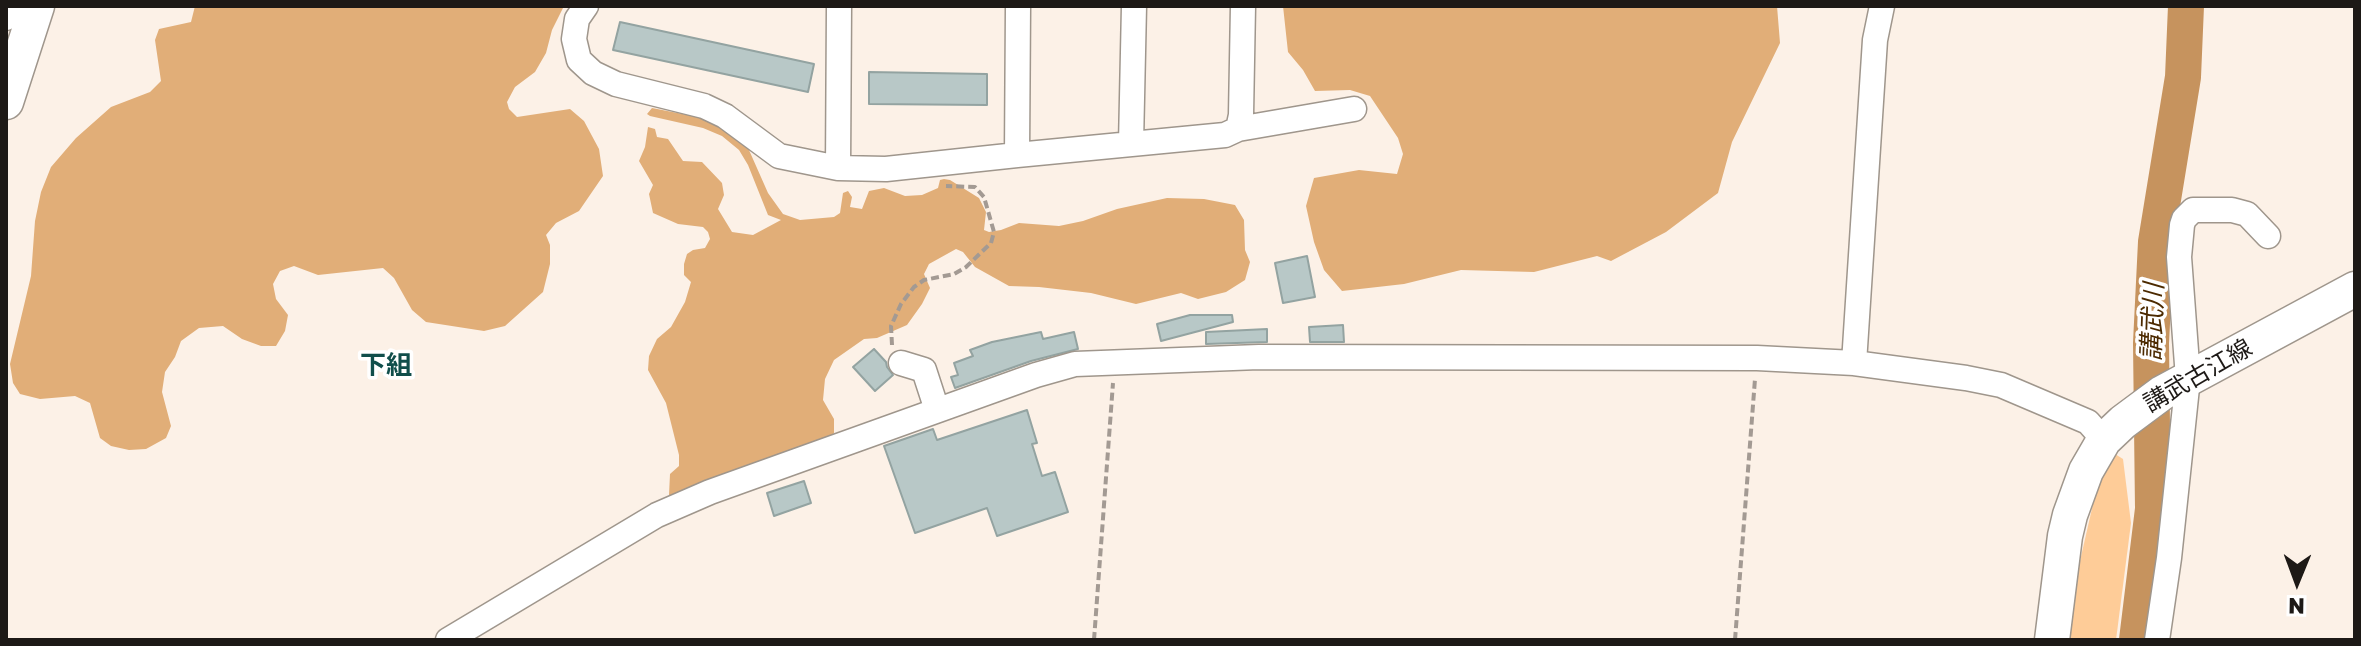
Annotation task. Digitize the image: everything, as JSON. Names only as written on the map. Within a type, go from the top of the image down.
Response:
[{"type":"main road","points":[[6,102],[37,6]]},
{"type":"main road","name":"講武古江線","points":[[2052,640],[2070,515],[2086,471],[2114,431],[2183,381],[2355,289]]},
{"type":"street","points":[[6,18],[10,6]]},
{"type":"street","points":[[586,6],[577,19],[574,39],[579,60],[593,73],[616,84],[704,106],[725,116],[779,156],[838,168],[926,167],[1225,135],[1238,129],[1354,109]]},
{"type":"street","points":[[838,168],[839,6]]},
{"type":"street","points":[[1017,155],[1018,6]]},
{"type":"street","points":[[1131,144],[1134,6]]},
{"type":"street","points":[[1238,129],[1241,115],[1243,6]]},
{"type":"street","points":[[1854,363],[1873,65],[1882,6]]},
{"type":"street","points":[[2157,640],[2169,558],[2183,381],[2179,257],[2184,219],[2193,210],[2199,209],[2239,211],[2247,214],[2268,236]]},
{"type":"street","points":[[448,640],[657,515],[710,492],[1075,364],[1259,357],[1757,358],[1854,363],[2001,385],[2114,431]]},
{"type":"street","points":[[901,363],[924,370],[937,410]]},
{"type":"path","points":[[901,363],[890,341],[891,326],[901,304],[924,280],[954,274],[966,267],[991,243],[994,232],[984,197],[975,187],[936,184],[926,167]]},
{"type":"path","points":[[1735,640],[1757,358]]},
{"type":"path","points":[[1094,640],[1114,364]]},
{"type":"shaded area","points":[[195,6],[564,6],[552,30],[546,53],[535,72],[515,87],[507,102],[517,117],[570,109],[584,121],[599,149],[603,176],[579,211],[556,223],[546,235],[550,245],[550,264],[543,292],[505,326],[484,331],[426,322],[412,310],[394,278],[383,268],[318,275],[294,266],[280,271],[273,284],[276,299],[288,315],[285,331],[276,346],[261,346],[242,339],[223,326],[199,328],[181,341],[165,372],[162,392],[171,426],[166,438],[146,449],[129,450],[111,446],[100,438],[90,403],[75,396],[40,399],[20,394],[13,383],[10,364],[31,276],[35,221],[41,192],[51,167],[76,138],[111,107],[150,92],[161,81],[155,40],[159,29],[191,22]]},
{"type":"shaded area","points":[[1283,6],[1777,6],[1780,43],[1732,142],[1718,193],[1666,232],[1611,261],[1597,256],[1534,272],[1461,270],[1404,284],[1342,291],[1324,270],[1314,242],[1306,206],[1314,178],[1359,170],[1397,174],[1403,154],[1398,138],[1370,96],[1350,90],[1315,91],[1288,52]]},
{"type":"shaded area","points":[[652,108],[708,119],[745,141],[768,193],[783,214],[800,220],[834,217],[840,213],[843,193],[848,191],[852,197],[850,207],[862,209],[869,191],[884,188],[905,196],[922,195],[938,188],[940,180],[944,179],[979,198],[986,212],[984,230],[989,232],[1019,223],[1059,226],[1167,198],[1204,199],[1235,205],[1244,220],[1245,250],[1250,262],[1245,280],[1226,292],[1198,299],[1181,293],[1136,304],[1091,293],[1009,286],[975,267],[963,252],[956,249],[929,264],[924,274],[930,288],[907,325],[877,338],[864,339],[834,360],[825,379],[823,400],[834,419],[834,433],[827,443],[756,463],[677,496],[669,495],[670,474],[679,466],[679,455],[666,403],[648,370],[649,356],[657,339],[671,327],[685,302],[691,282],[684,275],[687,254],[705,248],[710,239],[703,227],[678,224],[653,213],[649,194],[653,185],[639,161],[648,127],[655,129],[657,137],[668,139],[683,161],[702,162],[722,183],[724,195],[718,209],[732,232],[753,235],[781,220],[768,215],[739,150],[722,136],[703,128],[650,116],[647,114]]},
{"type":"shaded area","points":[[2115,454],[2123,459],[2131,523],[2116,640],[2070,640],[2077,574],[2099,478]]},
{"type":"building","points":[[620,22],[814,64],[808,92],[613,50]]},
{"type":"building","points":[[869,72],[987,74],[987,105],[869,104]]},
{"type":"building","points":[[1307,256],[1315,297],[1283,303],[1275,263]]},
{"type":"building","points":[[1190,315],[1232,315],[1233,322],[1161,341],[1157,324]]},
{"type":"building","points":[[1343,325],[1344,342],[1310,342],[1309,327]]},
{"type":"building","points":[[1267,329],[1267,342],[1206,344],[1206,332]]},
{"type":"building","points":[[1041,332],[1043,339],[1074,332],[1078,349],[1031,361],[955,388],[951,377],[958,375],[954,363],[973,356],[970,350]]},
{"type":"building","points":[[874,349],[893,375],[875,391],[853,367]]},
{"type":"building","points":[[1027,410],[1037,443],[1032,444],[1042,476],[1055,472],[1068,512],[997,536],[987,508],[915,533],[884,446],[933,429],[937,440]]},
{"type":"building","points":[[804,481],[811,503],[774,516],[767,493]]},
{"type":"waterway","name":"講武川","points":[[2137,640],[2153,509],[2151,343],[2156,242],[2183,77],[2186,6]]},
{"type":"district","name":"下組","points":[[386,366]]}]
